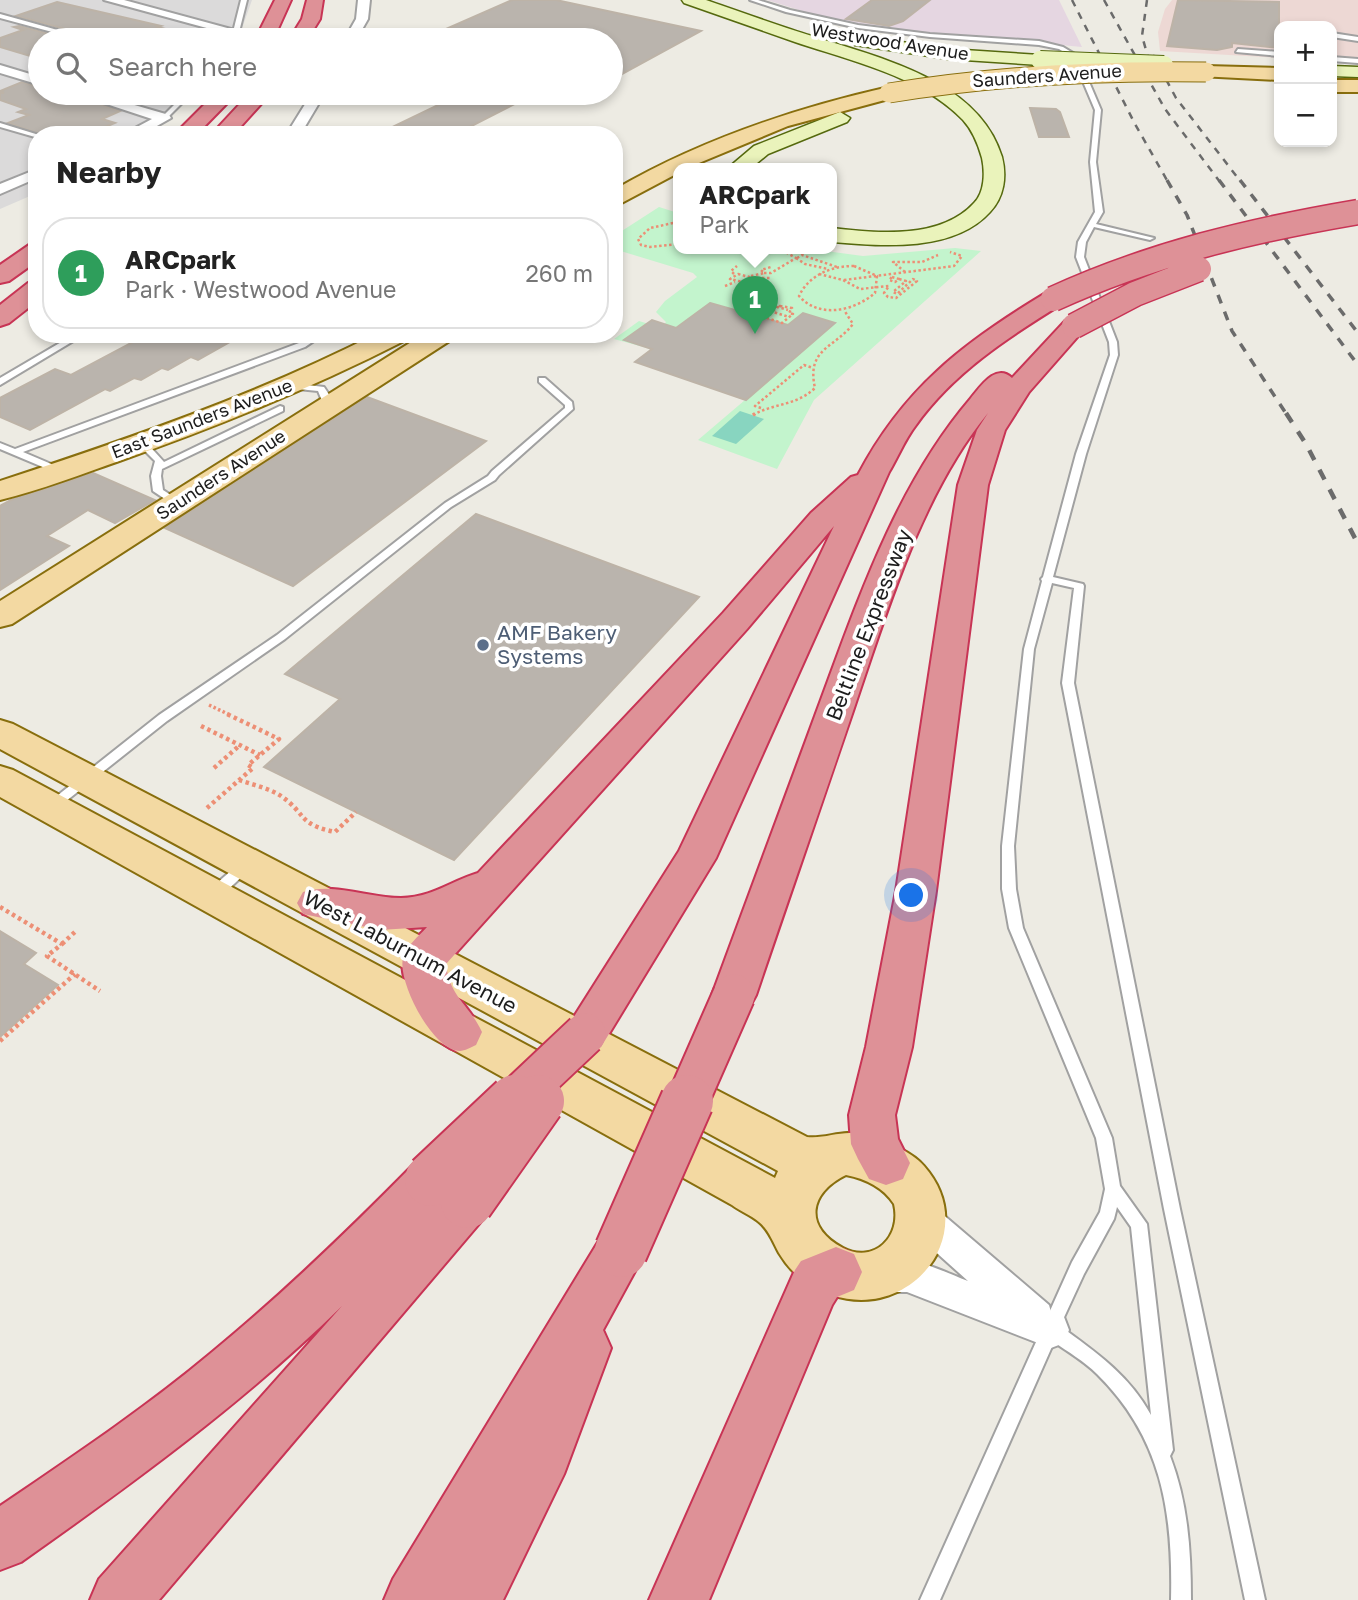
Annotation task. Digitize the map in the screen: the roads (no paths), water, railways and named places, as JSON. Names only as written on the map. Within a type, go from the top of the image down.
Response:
[{"type":"highway","points":[[270,28],[283,0]]},
{"type":"highway","points":[[305,28],[311,19],[315,0]]},
{"type":"highway","points":[[193,126],[215,105]]},
{"type":"highway","points":[[230,126],[250,105]]},
{"type":"highway","name":"Beltline Expressway","points":[[621,1251],[734,995],[857,648],[903,537],[940,458],[973,409],[1016,365],[1049,339],[1063,312],[1095,279],[1159,254],[1260,228],[1358,212]]},
{"type":"highway","name":"Beltline Expressway","points":[[449,1191],[585,1034],[696,858],[874,472],[903,422],[938,382],[990,337],[1063,312],[1116,301],[1184,274],[1264,250],[1358,234]]},
{"type":"highway","points":[[0,276],[28,243]]},
{"type":"highway","points":[[0,305],[28,290]]},
{"type":"highway","points":[[0,318],[28,293]]},
{"type":"highway","points":[[886,1163],[875,1144],[872,1115],[889,1047],[916,891],[973,485],[991,430],[1063,312]]},
{"type":"highway","points":[[460,1031],[427,988],[424,959],[735,621],[822,520],[874,472]]},
{"type":"highway","points":[[318,903],[393,916],[424,913],[460,902],[511,865]]},
{"type":"highway","points":[[0,1541],[160,1426],[258,1349],[362,1254],[449,1191]]},
{"type":"highway","points":[[120,1600],[449,1191]]},
{"type":"highway","points":[[414,1600],[621,1251]]},
{"type":"highway","points":[[472,1600],[544,1454],[621,1251]]},
{"type":"highway","points":[[679,1600],[813,1288],[819,1279],[857,1274]]},
{"type":"main road","name":"Westwood Avenue","points":[[690,0],[915,79],[958,107],[984,136],[993,156],[995,177],[988,202],[973,216],[947,228],[917,235],[880,238],[837,235]]},
{"type":"main road","name":"Westwood Avenue","points":[[714,0],[800,27],[869,43],[949,54],[1206,74],[1274,83]]},
{"type":"main road","name":"Westwood Avenue","points":[[896,99],[1041,85],[1274,69]]},
{"type":"main road","points":[[1337,73],[1358,74]]},
{"type":"main road","name":"Westwood Avenue","points":[[1206,74],[1274,74]]},
{"type":"main road","points":[[1337,86],[1358,86]]},
{"type":"main road","points":[[716,163],[767,140],[896,99]]},
{"type":"main road","points":[[678,163],[740,135],[797,115],[896,99]]},
{"type":"main road","points":[[744,163],[761,150],[840,118]]},
{"type":"main road","points":[[623,195],[673,166]]},
{"type":"main road","points":[[623,217],[673,186]]},
{"type":"main road","name":"East Saunders Avenue","points":[[0,491],[286,398],[381,343]]},
{"type":"main road","name":"Saunders Avenue","points":[[0,616],[428,343]]},
{"type":"main road","name":"West Laburnum Avenue","points":[[0,733],[796,1156],[809,1160],[844,1153],[866,1155],[886,1163],[904,1178],[916,1196],[921,1217]]},
{"type":"main road","name":"West Laburnum Avenue","points":[[0,780],[749,1189],[777,1206],[791,1222],[799,1242],[815,1260],[857,1274]]},
{"type":"main road","points":[[791,1222],[790,1202],[796,1184],[807,1169],[823,1159]]},
{"type":"main road","points":[[857,1274],[896,1267],[911,1254],[919,1236],[921,1217]]},
{"type":"street","points":[[110,0],[206,28]]},
{"type":"street","points":[[357,28],[362,19],[364,0]]},
{"type":"street","points":[[0,69],[28,77]]},
{"type":"street","points":[[120,105],[164,118]]},
{"type":"street","points":[[298,126],[311,105]]},
{"type":"street","points":[[148,126],[164,118]]},
{"type":"street","points":[[0,189],[28,177]]},
{"type":"street","name":"West Laburnum Avenue","points":[[921,1217],[1051,1330]]},
{"type":"street","points":[[857,1274],[907,1275],[1051,1330]]},
{"type":"lane","points":[[235,28],[244,0]]},
{"type":"lane","points":[[753,0],[799,15],[848,26],[905,34],[1039,43],[1062,48],[1073,54],[1098,110],[1093,154],[1099,212],[1082,242],[1080,257],[1113,342],[1114,355],[1081,454],[1029,649],[1008,846],[1009,889],[1016,928],[1104,1138],[1113,1189],[1108,1214],[1078,1268],[930,1600]]},
{"type":"lane","points":[[0,16],[44,28]]},
{"type":"lane","points":[[1337,36],[1355,39],[1358,30]]},
{"type":"lane","points":[[1238,51],[1274,54]]},
{"type":"lane","points":[[1337,59],[1358,61]]},
{"type":"lane","points":[[164,118],[177,105]]},
{"type":"lane","points":[[0,125],[28,133]]},
{"type":"lane","points":[[1093,225],[1123,234],[1150,238]]},
{"type":"lane","points":[[0,382],[65,343]]},
{"type":"lane","points":[[16,452],[303,343]]},
{"type":"lane","points":[[51,806],[163,718],[281,637],[448,505],[492,478],[495,472],[569,409],[569,404],[542,380]]},
{"type":"lane","points":[[177,503],[158,491],[156,476],[161,467],[286,398],[321,390],[326,396],[328,406]]},
{"type":"lane","points":[[142,443],[160,461],[161,467]]},
{"type":"lane","points":[[0,446],[60,471]]},
{"type":"lane","points":[[1046,579],[1079,586],[1068,684],[1171,1209],[1255,1600]]},
{"type":"lane","points":[[213,895],[246,865]]},
{"type":"lane","points":[[1113,1189],[1139,1224],[1165,1458],[1176,1502],[1182,1569],[1181,1600]]},
{"type":"lane","points":[[1051,1330],[1102,1367],[1139,1410],[1165,1458]]},
{"type":"railway","points":[[1072,0],[1135,124],[1168,182]]},
{"type":"railway","points":[[1104,0],[1165,109],[1220,182]]},
{"type":"railway","points":[[1147,0],[1142,36],[1152,71]]},
{"type":"railway","points":[[1153,55],[1176,98],[1241,182]]},
{"type":"railway","points":[[1167,180],[1187,215],[1232,331],[1287,415]]},
{"type":"railway","points":[[1219,180],[1358,365]]},
{"type":"railway","points":[[1240,180],[1358,333]]},
{"type":"railway","points":[[1286,413],[1306,444],[1358,544]]},
{"type":"place","name":"ARCpark","points":[[755,334]]},
{"type":"place","name":"AMF Bakery Systems","points":[[483,645]]}]
